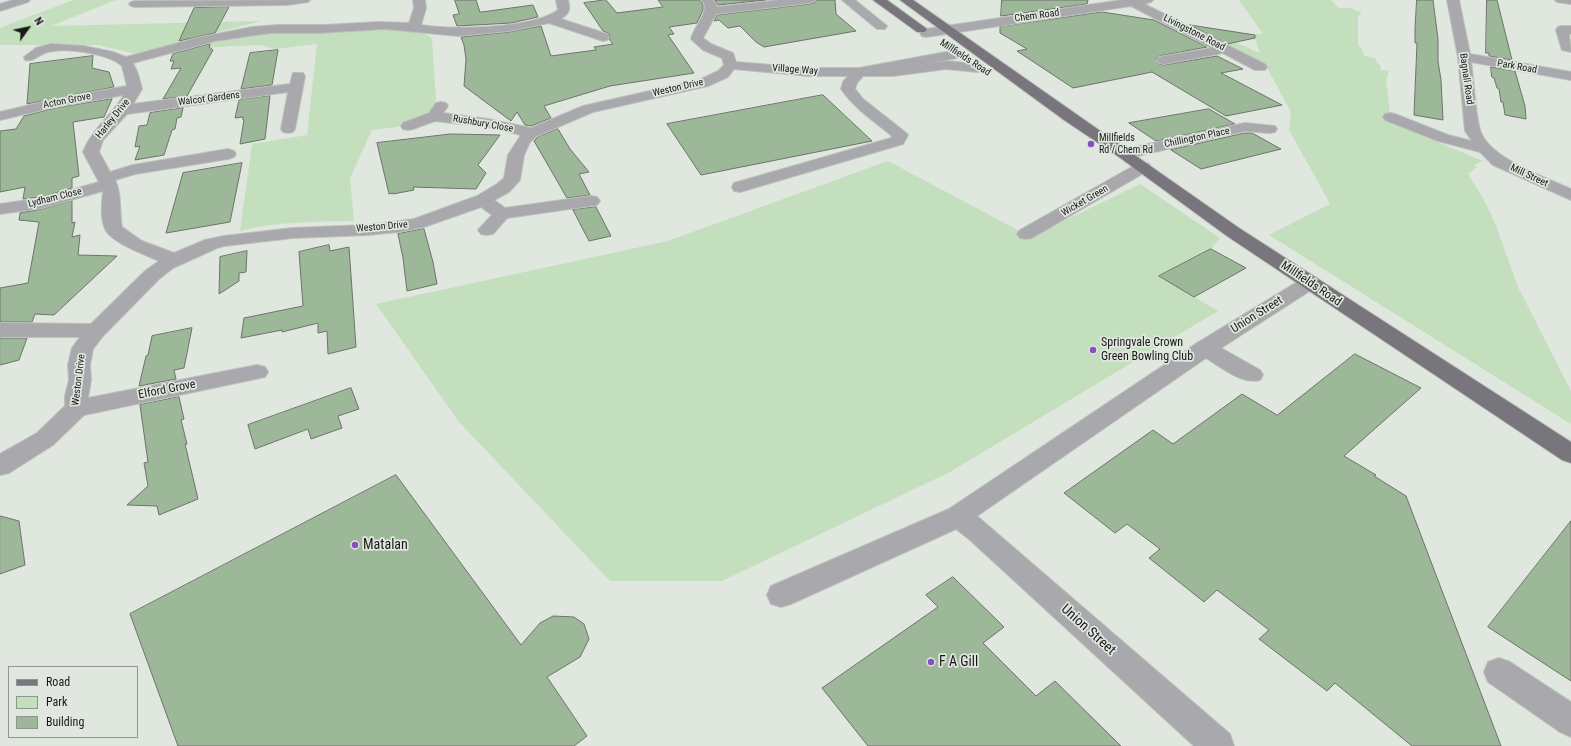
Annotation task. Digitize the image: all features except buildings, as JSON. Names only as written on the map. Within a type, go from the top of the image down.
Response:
[{"type":"main road","name":"Millfields Road","points":[[879,0],[978,68],[1055,107]]},
{"type":"main road","name":"Millfields Road","points":[[906,0],[1055,107],[1143,166],[1233,232],[1571,454]]},
{"type":"street","points":[[0,8],[24,0]]},
{"type":"street","points":[[135,4],[286,2],[304,0]]},
{"type":"street","points":[[414,27],[420,8],[419,0]]},
{"type":"street","points":[[30,57],[44,48],[86,49],[107,53],[126,61],[188,44],[234,34],[271,29],[324,29],[385,25],[457,32],[521,26],[551,20],[560,15],[564,11],[562,0]]},
{"type":"street","points":[[732,65],[728,56],[707,47],[697,39],[698,33],[711,17],[709,6],[809,0]]},
{"type":"street","points":[[848,0],[880,26]]},
{"type":"street","name":"Chem Road","points":[[926,33],[1131,1],[1147,0]]},
{"type":"street","name":"Bagnall Road","points":[[1453,0],[1464,57],[1473,131],[1487,151]]},
{"type":"street","points":[[1561,0],[1571,2]]},
{"type":"street","name":"Livingstone Road","points":[[1131,1],[1260,67]]},
{"type":"street","points":[[271,29],[286,2]]},
{"type":"street","points":[[148,16],[166,4]]},
{"type":"street","points":[[551,20],[602,38]]},
{"type":"street","points":[[1571,30],[1562,30],[1566,47],[1571,48]]},
{"type":"street","points":[[564,39],[584,32]]},
{"type":"street","points":[[1164,60],[1226,49]]},
{"type":"street","name":"Village Way","points":[[859,72],[957,54]]},
{"type":"street","name":"Park Road","points":[[1464,57],[1571,76]]},
{"type":"street","name":"Harley Drive","points":[[126,61],[130,70],[134,89],[122,110],[96,139],[91,152],[111,189],[110,214],[114,229],[136,245],[174,260]]},
{"type":"street","name":"Village Way","points":[[732,65],[809,72],[893,72],[946,65],[978,68]]},
{"type":"street","name":"Weston Drive","points":[[0,466],[46,439],[77,408],[76,396],[80,380],[79,365],[83,348],[96,331],[152,275],[174,260],[211,244],[257,236],[348,229],[368,230],[411,224],[483,200],[503,188],[512,180],[516,155],[524,140],[532,133],[588,110],[646,95],[703,83],[722,74],[732,65]]},
{"type":"street","points":[[740,187],[898,141],[900,135],[858,102],[848,89],[850,82],[859,72]]},
{"type":"street","name":"Walcot Gardens","points":[[122,110],[296,87],[288,129]]},
{"type":"street","name":"Acton Grove","points":[[0,116],[55,103],[134,89]]},
{"type":"street","name":"Rushbury Close","points":[[408,126],[438,111],[532,133]]},
{"type":"street","points":[[1390,117],[1443,138],[1487,151]]},
{"type":"street","name":"Chillington Place","points":[[1126,154],[1245,127],[1270,129]]},
{"type":"street","name":"Mill Street","points":[[1487,151],[1518,171],[1571,195]]},
{"type":"street","name":"Lydham Close","points":[[0,209],[13,208],[46,201],[108,181],[133,170],[209,161],[228,154]]},
{"type":"street","name":"Wicket Green","points":[[1026,234],[1143,166]]},
{"type":"street","points":[[483,200],[502,214]]},
{"type":"street","points":[[487,230],[502,214],[591,201]]},
{"type":"street","name":"Union Street","points":[[781,595],[958,516],[1205,348],[1309,283]]},
{"type":"street","points":[[0,330],[96,331]]},
{"type":"street","points":[[1205,348],[1252,375]]},
{"type":"street","name":"Elford Grove","points":[[77,408],[256,372]]},
{"type":"street","name":"Union Street","points":[[958,516],[985,538],[1218,746]]},
{"type":"street","points":[[1499,672],[1571,721]]},
{"type":"green space","points":[[73,0],[116,0],[51,26],[261,21],[136,54],[98,45],[0,45],[0,28]]},
{"type":"green space","points":[[1239,0],[1331,0],[1339,8],[1351,8],[1362,13],[1358,16],[1358,44],[1363,51],[1364,56],[1375,58],[1380,65],[1381,70],[1389,71],[1386,80],[1390,114],[1382,119],[1483,161],[1474,165],[1477,167],[1468,174],[1484,200],[1495,223],[1518,287],[1571,391],[1571,424],[1269,235],[1330,204],[1289,130],[1291,112],[1264,62],[1224,44],[1235,42],[1260,53],[1253,34],[1263,34]]},
{"type":"green space","points":[[402,28],[428,35],[432,39],[436,101],[430,111],[397,127],[372,130],[350,178],[354,221],[268,225],[240,231],[252,144],[307,135],[317,44],[274,49],[260,45],[195,48],[222,40],[260,32]]},
{"type":"green space","points":[[888,161],[1031,237],[1140,184],[1220,238],[1211,249],[1159,276],[1218,311],[950,472],[722,581],[610,581],[459,422],[376,304],[668,241]]},
{"type":"place","name":"Millfields Rd / Chem Rd","points":[[1091,144]]},
{"type":"place","name":"Springvale Crown Green Bowling Club","points":[[1093,350]]},
{"type":"place","name":"Matalan","points":[[355,545]]},
{"type":"place","name":"F A Gill","points":[[931,662]]}]
